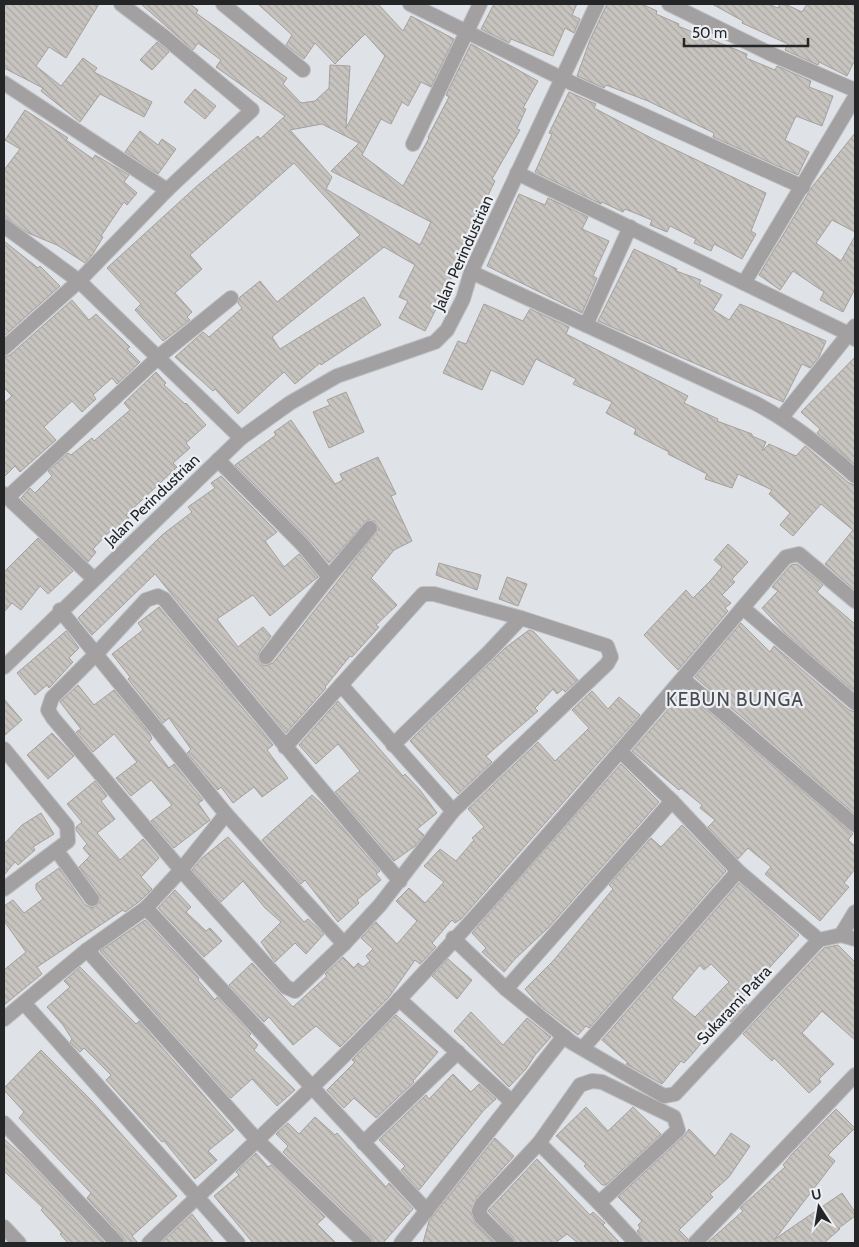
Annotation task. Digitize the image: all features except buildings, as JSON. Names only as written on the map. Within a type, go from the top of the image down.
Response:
[{"type":"street","points":[[4,348],[79,281],[167,190],[251,108],[121,4]]},
{"type":"street","points":[[223,4],[304,70]]},
{"type":"street","points":[[410,4],[563,79],[803,187]]},
{"type":"street","points":[[413,144],[480,4]]},
{"type":"street","name":"Jalan Perindustrian","points":[[4,667],[60,610],[241,438],[290,403],[337,376],[435,342],[447,330],[463,299],[471,272],[597,4]]},
{"type":"street","points":[[670,4],[771,54],[855,90]]},
{"type":"street","points":[[4,83],[167,190]]},
{"type":"street","points":[[744,284],[855,97]]},
{"type":"street","points":[[518,173],[744,284],[853,333],[782,417]]},
{"type":"street","points":[[4,226],[79,281],[241,438]]},
{"type":"street","points":[[586,325],[630,227]]},
{"type":"street","points":[[471,272],[782,417],[814,439],[855,476]]},
{"type":"street","points":[[94,579],[6,496],[195,326],[231,298]]},
{"type":"street","points":[[218,460],[302,544],[329,577]]},
{"type":"street","points":[[266,657],[370,528]]},
{"type":"street","points":[[149,1243],[311,1088],[399,999],[620,751],[786,557],[799,554],[855,601]]},
{"type":"street","points":[[285,747],[423,594],[434,594],[521,618],[607,646],[611,657],[608,664],[453,811],[400,881],[344,944],[299,989],[291,991],[181,870],[48,710],[52,698],[146,600],[158,596],[164,600],[285,747],[400,881]]},
{"type":"street","points":[[743,608],[855,703]]},
{"type":"street","points":[[60,610],[226,814],[344,944]]},
{"type":"street","points":[[393,745],[489,652],[521,618]]},
{"type":"street","points":[[683,679],[855,825]]},
{"type":"street","points":[[341,685],[453,811]]},
{"type":"street","points":[[4,749],[66,826],[68,841],[4,889]]},
{"type":"street","points":[[620,751],[672,801],[738,871],[820,940],[841,935],[855,939]]},
{"type":"street","points":[[506,989],[672,801]]},
{"type":"street","points":[[4,1018],[24,1004],[88,950],[146,908],[181,870],[226,814]]},
{"type":"street","points":[[57,851],[92,899]]},
{"type":"street","points":[[454,938],[506,989],[564,1036],[582,1048],[738,871]]},
{"type":"street","points":[[146,908],[427,1211]]},
{"type":"street","points":[[841,935],[855,912]]},
{"type":"street","name":"Sukarami Patra","points":[[582,1048],[664,1096],[675,1094],[820,940]]},
{"type":"street","points":[[88,950],[257,1140],[365,1243]]},
{"type":"street","points":[[399,999],[512,1102]]},
{"type":"street","points":[[24,1004],[198,1196],[238,1243]]},
{"type":"street","points":[[401,1243],[564,1036]]},
{"type":"street","points":[[363,1143],[458,1052]]},
{"type":"street","points":[[695,1243],[855,1075]]},
{"type":"street","points":[[507,1243],[481,1217],[479,1211],[482,1204],[539,1143],[580,1085],[592,1081],[602,1082],[674,1117],[678,1130],[599,1203]]},
{"type":"street","points":[[4,1123],[117,1243]]},
{"type":"street","points":[[539,1143],[636,1243]]},
{"type":"street","points":[[4,1228],[19,1243]]},
{"type":"district","name":"KEBUN BUNGA","points":[[735,699]]}]
